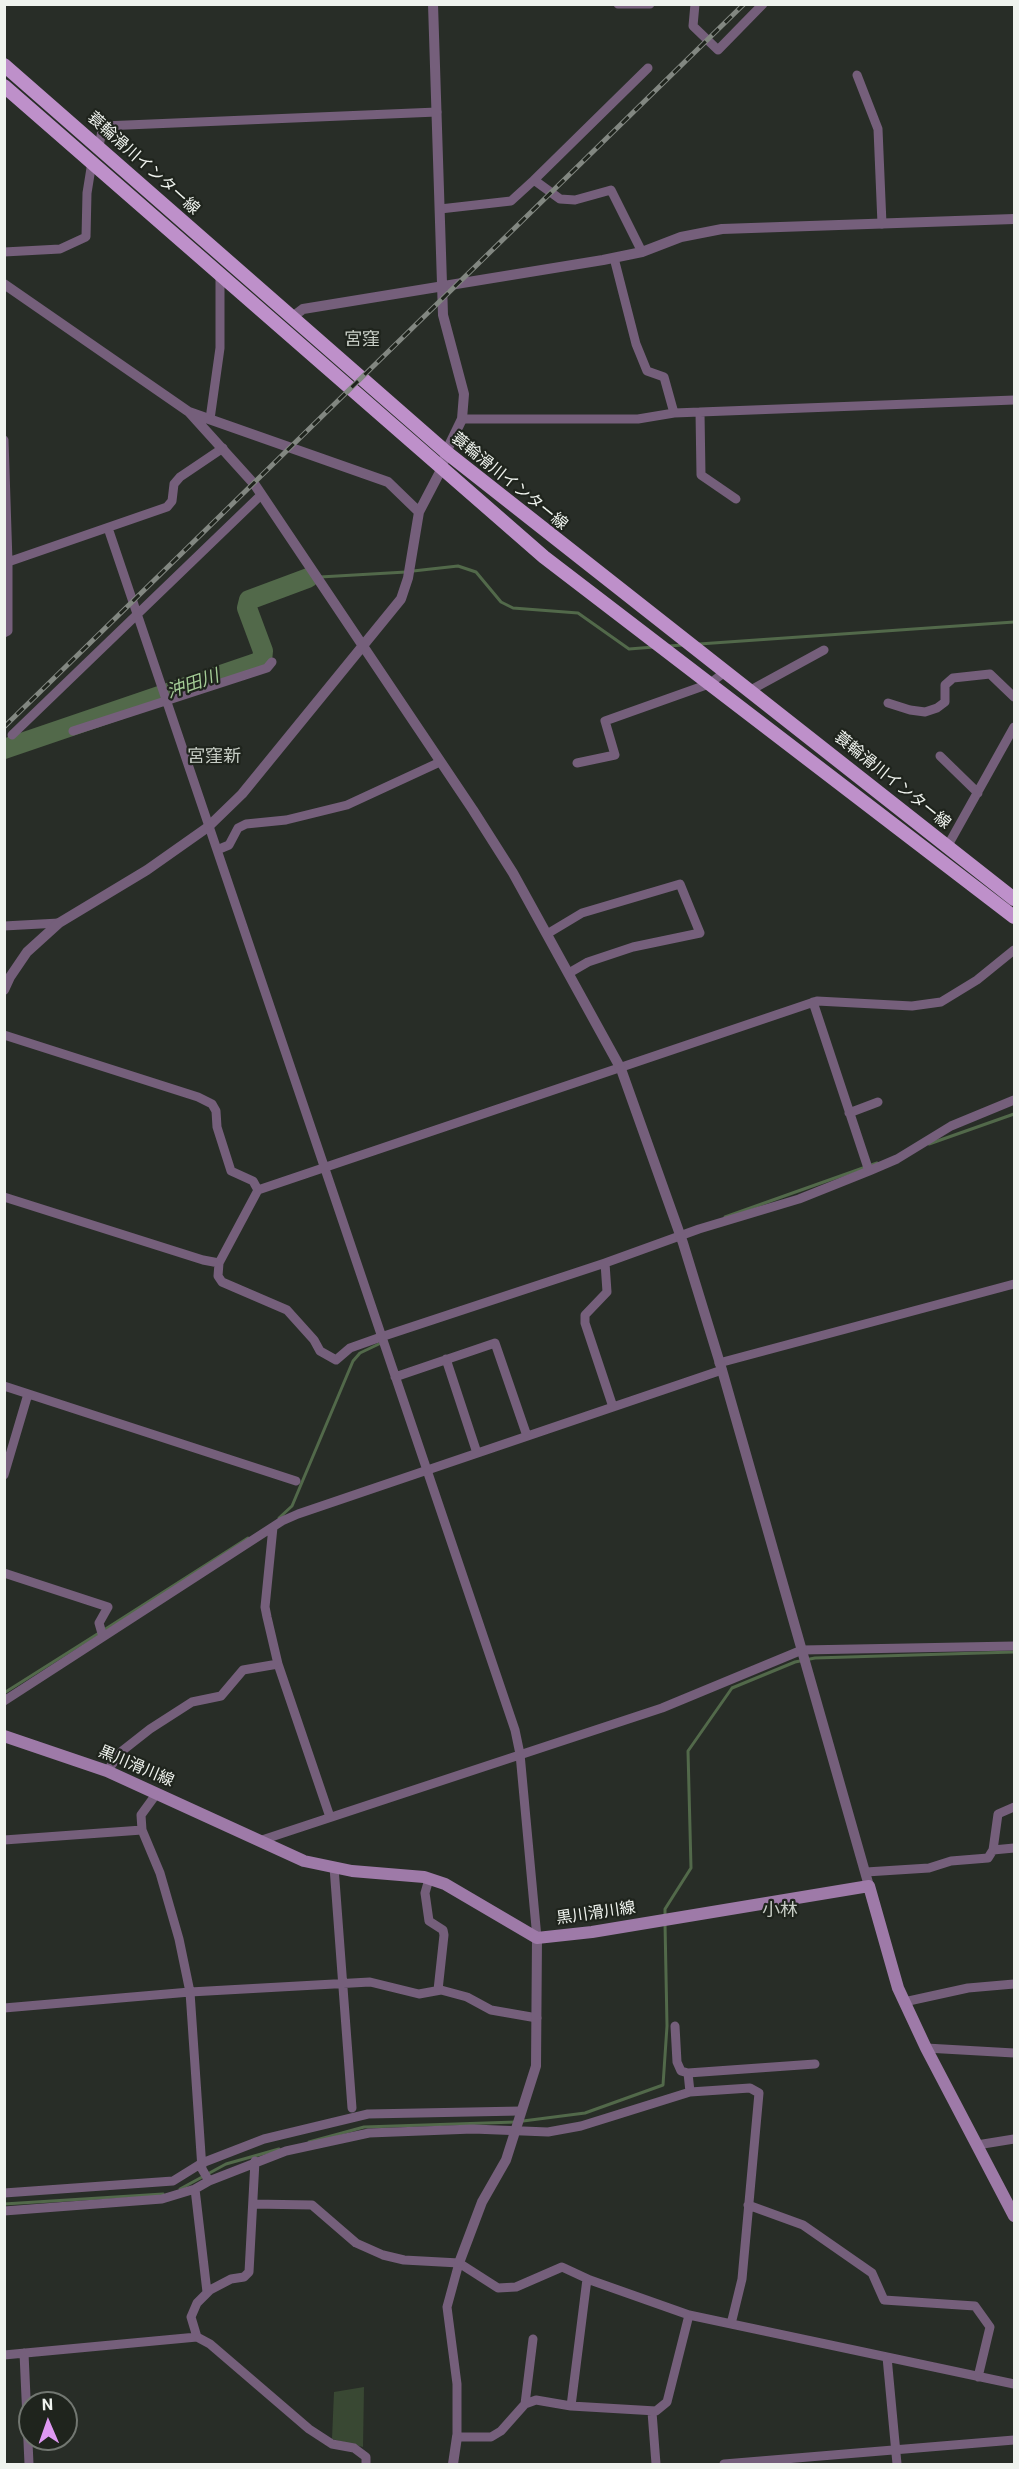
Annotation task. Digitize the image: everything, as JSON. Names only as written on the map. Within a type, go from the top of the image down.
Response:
[{"type":"main road","name":"蓑輪滑川インター線","points":[[4,65],[446,453],[1014,899]]},
{"type":"main road","name":"蓑輪滑川インター線","points":[[4,86],[544,557],[1014,917]]},
{"type":"main road","name":"黒川滑川線","points":[[4,1736],[107,1771],[304,1861],[429,1879],[445,1884],[537,1938],[592,1932],[870,1886]]},
{"type":"main road","points":[[870,1886],[884,1945],[904,2002],[1014,2216]]},
{"type":"street","points":[[4,990],[27,952],[59,923],[147,870],[208,827],[242,794],[394,609],[408,578],[413,536],[419,512],[442,468],[446,453],[462,419],[464,394],[443,315],[433,4]]},
{"type":"street","points":[[618,4],[650,4]]},
{"type":"street","points":[[695,4],[693,26],[718,50],[763,4]]},
{"type":"street","points":[[440,209],[511,201],[648,69]]},
{"type":"street","points":[[857,75],[878,129],[882,224]]},
{"type":"street","points":[[99,146],[103,126],[437,112]]},
{"type":"street","points":[[4,252],[60,249],[86,237],[87,193],[92,162]]},
{"type":"street","points":[[534,180],[560,199],[575,200],[611,190],[642,252]]},
{"type":"street","points":[[291,318],[303,309],[614,258],[642,252],[681,237],[722,230],[1014,219]]},
{"type":"street","points":[[614,258],[636,344],[647,371],[664,377],[674,413]]},
{"type":"street","points":[[210,419],[220,348],[220,274]]},
{"type":"street","points":[[4,284],[189,412],[223,448],[261,495],[364,646],[513,873],[621,1069],[681,1236],[721,1367],[870,1886]]},
{"type":"street","points":[[462,419],[638,419],[674,413],[1014,400]]},
{"type":"street","points":[[189,412],[388,482],[419,512]]},
{"type":"street","points":[[700,412],[701,475],[736,499]]},
{"type":"street","points":[[4,440],[8,562],[8,631],[4,633]]},
{"type":"street","points":[[8,562],[166,507],[172,501],[174,484],[180,477],[223,448]]},
{"type":"street","points":[[12,735],[261,495]]},
{"type":"street","points":[[108,528],[515,1730],[520,1754],[537,1938],[536,2066],[514,2129],[506,2160],[482,2202],[459,2263],[447,2307],[458,2384],[457,2437],[453,2464]]},
{"type":"street","points":[[750,691],[824,650]]},
{"type":"street","points":[[73,731],[267,668],[272,662]]},
{"type":"street","points":[[577,763],[615,755],[605,721],[710,684],[725,672]]},
{"type":"street","points":[[888,703],[925,712],[945,702],[945,685],[953,678],[990,674],[1014,698]]},
{"type":"street","points":[[947,847],[1014,727]]},
{"type":"street","points":[[1003,748],[1014,744]]},
{"type":"street","points":[[940,756],[978,793]]},
{"type":"street","points":[[217,850],[229,845],[238,828],[246,824],[286,820],[347,805],[440,762]]},
{"type":"street","points":[[547,934],[582,913],[680,884],[700,933],[633,947],[588,962],[568,973]]},
{"type":"street","points":[[4,926],[59,923]]},
{"type":"street","points":[[1014,950],[977,980],[940,1002],[912,1006],[813,1002],[621,1069],[258,1190],[219,1263],[218,1276],[222,1282],[287,1310],[314,1340],[320,1351],[336,1360],[350,1348],[381,1337],[681,1236],[799,1199],[897,1159],[951,1126],[1014,1100]]},
{"type":"street","points":[[813,1002],[869,1171]]},
{"type":"street","points":[[4,1035],[207,1101],[216,1111],[217,1127],[231,1171],[253,1181],[258,1190]]},
{"type":"street","points":[[849,1113],[879,1102]]},
{"type":"street","points":[[4,1197],[203,1260],[219,1263]]},
{"type":"street","points":[[605,1263],[607,1292],[585,1315],[585,1323],[613,1407]]},
{"type":"street","points":[[4,1701],[273,1527],[298,1514],[613,1407],[721,1367],[1014,1284]]},
{"type":"street","points":[[395,1377],[495,1342],[527,1436]]},
{"type":"street","points":[[446,1359],[477,1453]]},
{"type":"street","points":[[4,1386],[296,1481]]},
{"type":"street","points":[[4,1475],[28,1394]]},
{"type":"street","points":[[273,1527],[265,1607],[278,1664],[330,1816]]},
{"type":"street","points":[[4,1573],[108,1606],[99,1623],[103,1637]]},
{"type":"street","points":[[259,1841],[662,1708],[802,1650],[1014,1646]]},
{"type":"street","points":[[107,1771],[122,1751],[150,1729],[192,1702],[221,1696],[243,1670],[278,1664]]},
{"type":"street","points":[[157,1793],[141,1815],[142,1830],[180,1939],[190,1992],[205,2173]]},
{"type":"street","points":[[866,1872],[929,1868],[951,1861],[988,1858],[993,1850],[998,1814],[1014,1807]]},
{"type":"street","points":[[4,1840],[142,1830]]},
{"type":"street","points":[[993,1850],[1014,1848]]},
{"type":"street","points":[[334,1867],[352,2108]]},
{"type":"street","points":[[429,1879],[425,1893],[429,1921],[444,1935],[438,1990]]},
{"type":"street","points":[[4,2008],[190,1992],[370,1982],[419,1994],[438,1990],[467,1997],[491,2010],[537,2018]]},
{"type":"street","points":[[904,2002],[968,1988],[1014,1984]]},
{"type":"street","points":[[675,2026],[677,2062],[681,2071],[688,2073],[815,2064]]},
{"type":"street","points":[[926,2048],[1014,2053]]},
{"type":"street","points":[[688,2073],[690,2092]]},
{"type":"street","points":[[4,2193],[159,2184],[255,2161],[286,2151],[369,2133],[473,2129],[548,2132],[581,2126],[690,2092],[750,2088],[759,2093],[742,2279],[730,2324]]},
{"type":"street","points":[[207,2292],[195,2189],[205,2173],[264,2139],[368,2114],[521,2111]]},
{"type":"street","points":[[977,2145],[1014,2139]]},
{"type":"street","points":[[197,2337],[191,2317],[197,2303],[207,2292],[231,2279],[243,2277],[249,2272],[255,2161]]},
{"type":"street","points":[[4,2211],[162,2199],[195,2189]]},
{"type":"street","points":[[253,2204],[312,2205],[356,2243],[383,2255],[404,2260],[459,2263],[498,2288],[516,2287],[562,2267],[587,2279],[689,2315],[1014,2384]]},
{"type":"street","points":[[748,2205],[804,2225],[872,2273],[884,2300],[975,2306],[990,2327],[978,2377]]},
{"type":"street","points":[[571,2406],[587,2279]]},
{"type":"street","points":[[457,2437],[491,2437],[501,2431],[525,2404],[536,2400],[571,2406],[652,2412],[667,2402],[689,2315]]},
{"type":"street","points":[[4,2355],[197,2337],[210,2344],[309,2429],[332,2444],[354,2448],[366,2457],[366,2464]]},
{"type":"street","points":[[525,2404],[533,2338]]},
{"type":"street","points":[[24,2353],[29,2464]]},
{"type":"street","points":[[887,2357],[897,2464]]},
{"type":"street","points":[[652,2412],[656,2464]]},
{"type":"street","points":[[724,2464],[1014,2440]]},
{"type":"green space","points":[[364,2387],[363,2447],[332,2439],[334,2392]]},
{"type":"waterway","points":[[413,571],[458,566],[476,572],[501,602],[513,608],[578,613],[629,649],[654,647]]},
{"type":"waterway","points":[[320,577],[406,572]]},
{"type":"waterway","name":"沖田川","points":[[4,749],[262,661],[263,651],[247,608],[249,600],[308,578]]},
{"type":"waterway","points":[[699,644],[1014,622]]},
{"type":"waterway","points":[[669,646],[683,645]]},
{"type":"waterway","points":[[929,1144],[1014,1114]]},
{"type":"waterway","points":[[725,1217],[877,1163]]},
{"type":"waterway","points":[[279,1518],[292,1506],[353,1361],[360,1353],[381,1343]]},
{"type":"waterway","points":[[104,1630],[248,1538]]},
{"type":"waterway","points":[[4,1693],[99,1633]]},
{"type":"waterway","points":[[665,1917],[665,1909],[691,1868],[688,1751],[732,1688],[795,1662],[815,1658],[1014,1652]]},
{"type":"waterway","points":[[523,2121],[585,2113],[663,2085],[667,2026],[665,1923]]},
{"type":"waterway","points":[[309,2142],[364,2127],[516,2122]]},
{"type":"waterway","points":[[180,2189],[226,2164],[279,2149]]},
{"type":"waterway","points":[[4,2204],[163,2194]]},
{"type":"railway","points":[[4,727],[744,4]]},
{"type":"district","name":"宮窪","points":[[362,340]]},
{"type":"district","name":"宮窪新","points":[[214,757]]},
{"type":"district","name":"小林","points":[[780,1911]]}]
